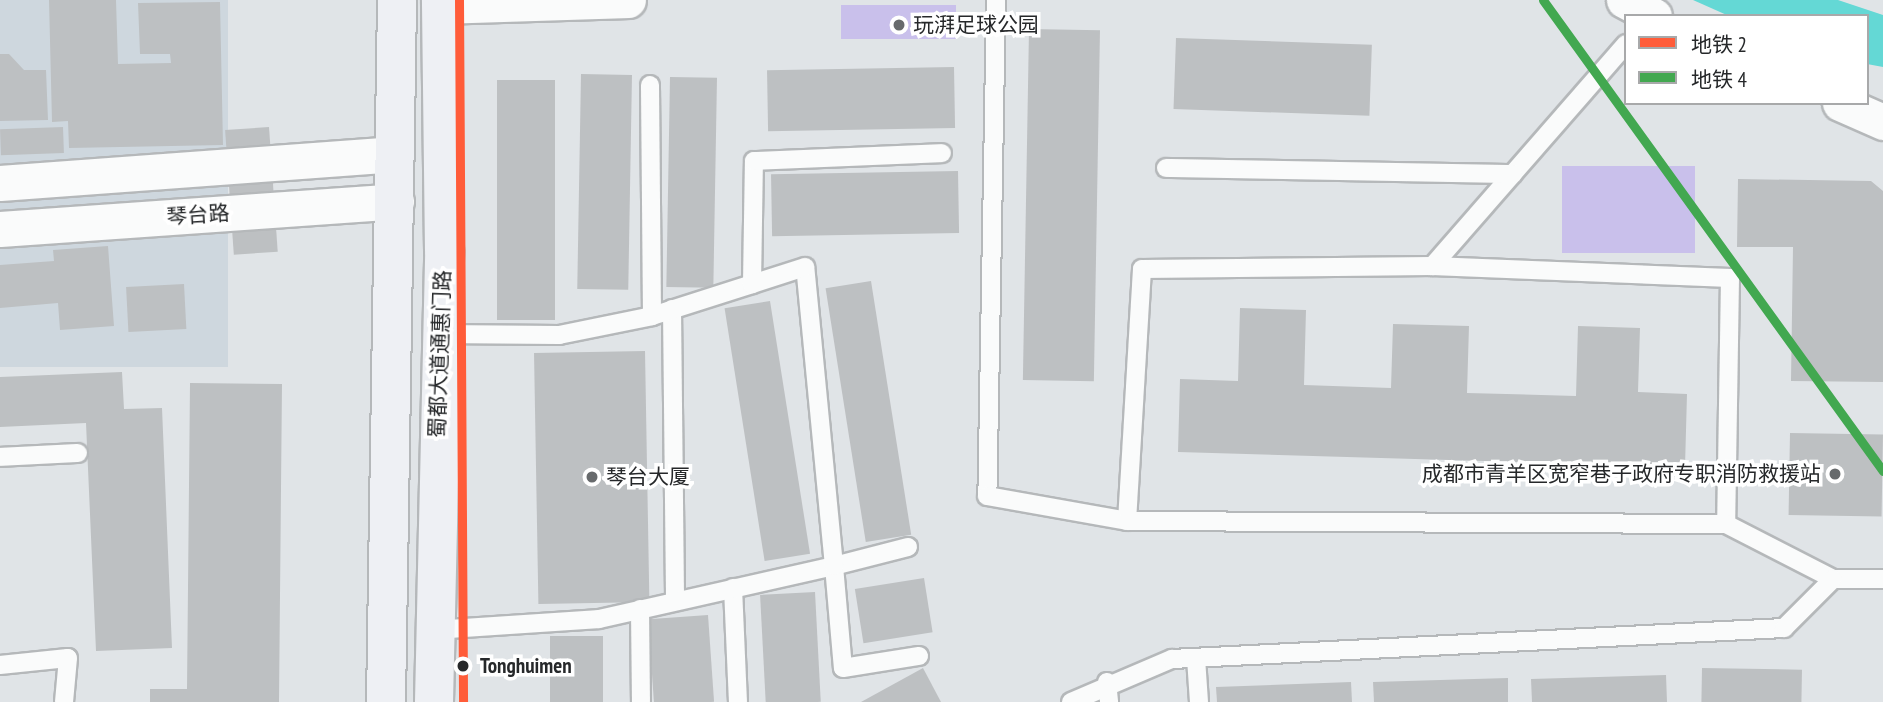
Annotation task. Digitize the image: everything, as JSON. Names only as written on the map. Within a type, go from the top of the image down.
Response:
[{"type":"main road","name":"蜀都大道通惠门路","points":[[434,702],[441,3]]},
{"type":"main road","points":[[386,702],[397,5]]},
{"type":"street","points":[[441,3],[628,0]]},
{"type":"street","points":[[1845,105],[1883,121]]},
{"type":"street","points":[[0,183],[396,154]]},
{"type":"street","name":"琴台路","points":[[0,229],[396,201]]},
{"type":"lane","points":[[996,0],[987,496],[1127,521],[1726,524],[1833,579],[1883,579]]},
{"type":"lane","points":[[1432,266],[1624,46]]},
{"type":"lane","points":[[650,85],[652,316]]},
{"type":"lane","points":[[752,284],[754,161],[942,153]]},
{"type":"lane","points":[[1166,168],[1513,174]]},
{"type":"lane","points":[[1127,521],[1142,269],[1432,266],[1730,278],[1726,524]]},
{"type":"lane","points":[[438,334],[559,335],[652,316],[805,267],[843,668],[919,656]]},
{"type":"lane","points":[[672,309],[675,601]]},
{"type":"lane","points":[[0,457],[78,453]]},
{"type":"lane","points":[[435,630],[599,618],[908,547]]},
{"type":"lane","points":[[1071,702],[1107,682],[1172,659],[1784,628],[1833,579]]},
{"type":"lane","points":[[733,588],[738,702]]},
{"type":"lane","points":[[640,609],[641,702]]},
{"type":"lane","points":[[0,665],[68,658],[64,702]]},
{"type":"lane","points":[[1196,658],[1199,702]]},
{"type":"lane","points":[[1107,682],[1109,702]]},
{"type":"shaded area","points":[[0,0],[228,0],[228,367],[0,367]]},
{"type":"shaded area","name":"玩湃足球公园","points":[[841,5],[956,5],[956,39],[841,39]]},
{"type":"shaded area","points":[[1562,166],[1695,166],[1695,253],[1562,253]]},
{"type":"water","points":[[1693,0],[1838,0],[1883,15],[1883,67],[1869,64],[1869,14],[1724,14]]},
{"type":"building","points":[[49,0],[116,0],[118,64],[171,63],[170,54],[140,54],[138,3],[220,2],[223,145],[69,148],[68,121],[52,122]]},
{"type":"building","points":[[1029,29],[1100,30],[1094,381],[1023,380]]},
{"type":"building","points":[[1176,38],[1372,45],[1369,116],[1174,109]]},
{"type":"building","points":[[0,54],[9,54],[24,70],[46,70],[48,120],[0,121]]},
{"type":"building","points":[[954,67],[955,128],[768,131],[767,70]]},
{"type":"building","points":[[581,74],[632,75],[628,290],[577,289]]},
{"type":"building","points":[[670,77],[717,78],[713,288],[666,287]]},
{"type":"building","points":[[497,80],[555,80],[555,320],[497,320]]},
{"type":"building","points":[[63,127],[64,153],[1,155],[0,129]]},
{"type":"building","points":[[269,127],[278,252],[234,255],[225,130]]},
{"type":"building","points":[[958,171],[959,233],[772,236],[771,174]]},
{"type":"building","points":[[1738,179],[1871,181],[1883,191],[1883,382],[1791,381],[1793,247],[1737,247]]},
{"type":"building","points":[[108,246],[114,326],[60,330],[58,303],[0,308],[0,265],[54,261],[53,250]]},
{"type":"building","points":[[871,281],[911,535],[866,542],[826,288]]},
{"type":"building","points":[[184,284],[186,329],[128,332],[126,287]]},
{"type":"building","points":[[770,301],[810,554],[765,561],[725,308]]},
{"type":"building","points":[[1240,308],[1306,310],[1304,385],[1391,388],[1393,324],[1469,326],[1467,393],[1576,396],[1578,326],[1640,328],[1638,392],[1687,394],[1685,467],[1178,452],[1180,379],[1238,381]]},
{"type":"building","name":"琴台大厦","points":[[645,351],[649,602],[538,604],[534,353]]},
{"type":"building","points":[[122,372],[124,409],[162,408],[172,648],[96,651],[86,423],[0,427],[0,377]]},
{"type":"building","points":[[190,383],[282,384],[279,702],[150,702],[150,689],[187,689]]},
{"type":"building","name":"成都市青羊区宽窄巷子政府专职消防救援站","points":[[1790,433],[1883,435],[1882,517],[1789,515]]},
{"type":"building","points":[[924,578],[933,632],[863,643],[855,589]]},
{"type":"building","points":[[815,592],[821,702],[766,702],[760,595]]},
{"type":"building","points":[[708,615],[714,702],[654,702],[648,619]]},
{"type":"building","points":[[550,636],[603,636],[603,702],[550,702]]},
{"type":"building","points":[[923,668],[941,702],[861,702]]},
{"type":"building","points":[[1702,668],[1802,670],[1801,702],[1701,702]]},
{"type":"building","points":[[1666,675],[1667,702],[1532,702],[1531,679]]},
{"type":"building","points":[[1508,678],[1508,702],[1374,702],[1373,682]]},
{"type":"building","points":[[1351,682],[1352,702],[1217,702],[1216,687]]},
{"type":"metro line","name":"2","points":[[459,0],[463,702]]},
{"type":"metro line","name":"4","points":[[1543,0],[1883,471]]},
{"type":"place","name":"玩湃足球公园","points":[[899,25]]},
{"type":"place","name":"成都市青羊区宽窄巷子政府专职消防救援站","points":[[1835,474]]},
{"type":"place","name":"琴台大厦","points":[[592,477]]},
{"type":"place","name":"Tonghuimen","points":[[463,666]]}]
